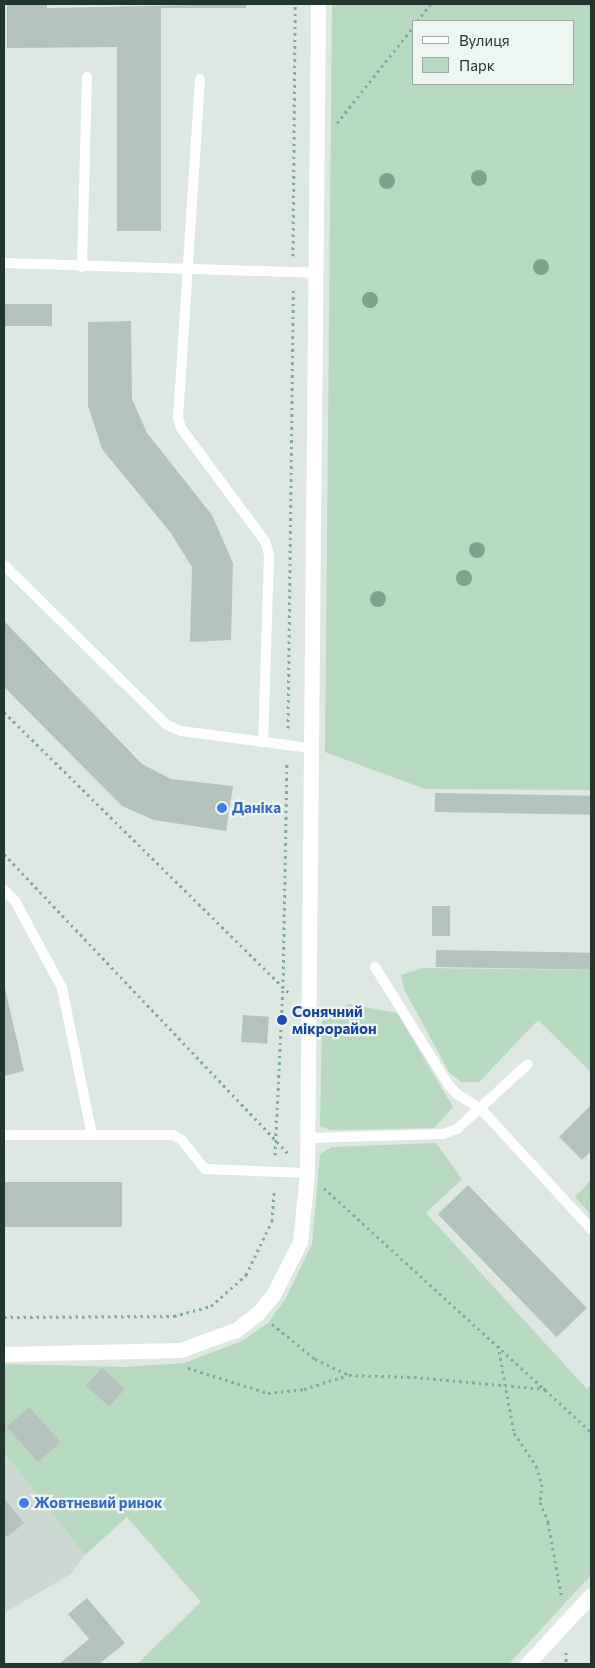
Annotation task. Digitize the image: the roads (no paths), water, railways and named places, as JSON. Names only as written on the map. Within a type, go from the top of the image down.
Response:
[{"type":"street","points":[[4,1354],[180,1350],[236,1330],[258,1313],[274,1293],[300,1242],[307,1173],[318,4]]},
{"type":"street","points":[[527,1664],[591,1595]]},
{"type":"lane","points":[[82,267],[87,77]]},
{"type":"lane","points":[[200,79],[178,417],[181,428],[265,541],[269,555],[263,742]]},
{"type":"lane","points":[[4,262],[82,267],[315,273]]},
{"type":"lane","points":[[4,565],[167,726],[181,731],[311,748]]},
{"type":"lane","points":[[4,890],[15,901],[62,988],[92,1135]]},
{"type":"lane","points":[[375,967],[448,1084],[457,1094],[481,1109],[591,1229]]},
{"type":"lane","points":[[307,1138],[443,1134],[457,1129],[528,1064]]},
{"type":"lane","points":[[4,1135],[178,1136],[206,1168],[307,1173]]},
{"type":"place","name":"Даніка","points":[[222,808]]},
{"type":"place","name":"Сонячний мікрорайон","points":[[282,1020]]},
{"type":"place","name":"Жовтневий ринок","points":[[24,1503]]}]
